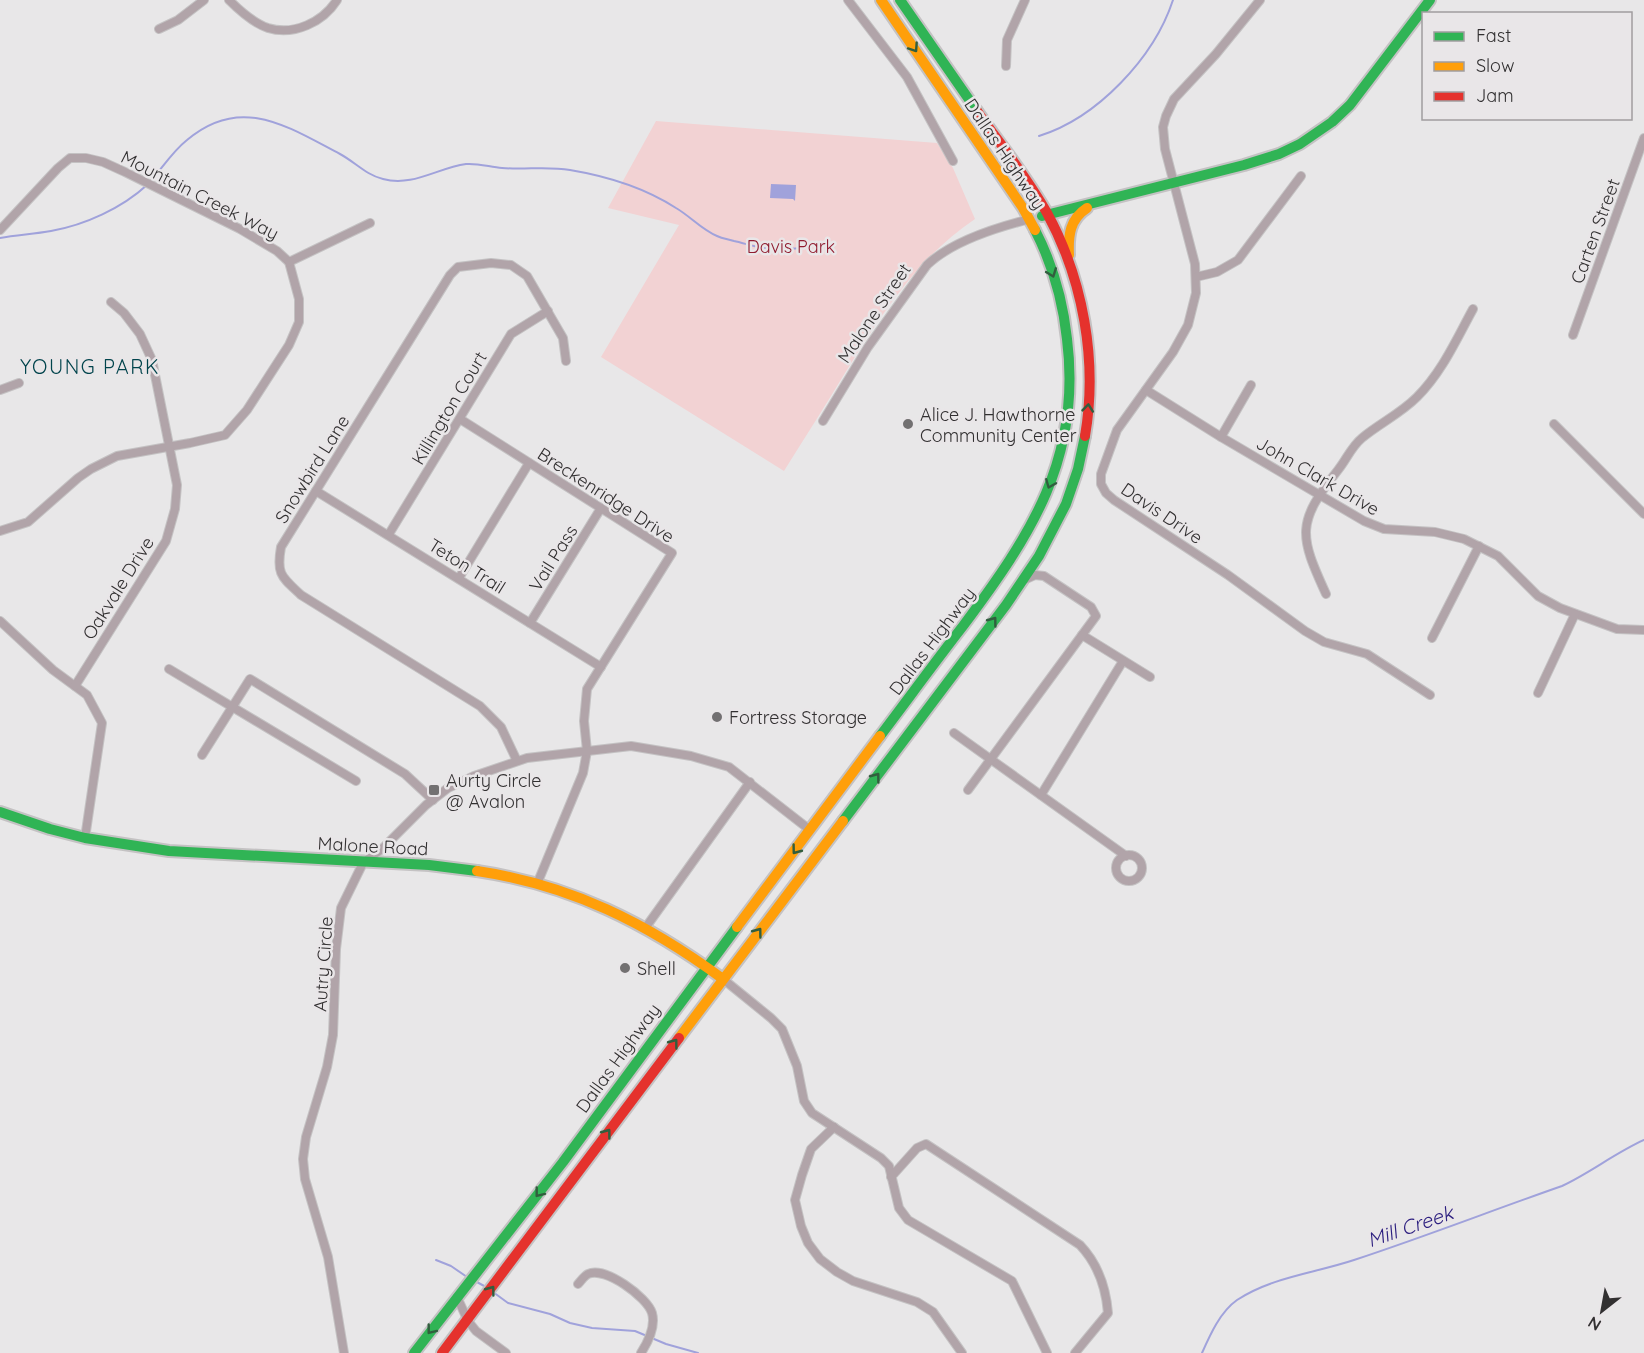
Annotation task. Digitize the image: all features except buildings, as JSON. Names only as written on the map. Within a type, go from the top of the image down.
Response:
[{"type":"main road","name":"Dallas Highway","points":[[414,1353],[562,1162],[1004,571],[1032,526],[1056,470],[1069,406],[1069,344],[1056,281],[1030,219],[881,0]]},
{"type":"main road","name":"Dallas Highway","points":[[442,1353],[1022,581],[1040,554],[1067,502],[1081,456],[1090,375],[1088,350],[1077,291],[1069,266],[1047,215],[900,0]]},
{"type":"main road","points":[[1173,183],[1266,159],[1289,150],[1312,137],[1350,105],[1430,0]]},
{"type":"main road","name":"Malone Street","points":[[1030,219],[1173,183]]},
{"type":"main road","points":[[1069,266],[1068,235],[1071,225],[1083,210],[1097,203]]},
{"type":"main road","name":"Malone Road","points":[[0,812],[85,838],[169,850],[470,869],[537,884],[603,906],[646,927],[723,979]]},
{"type":"street","points":[[159,29],[178,20],[204,0]]},
{"type":"street","points":[[229,0],[251,19],[266,27],[279,30],[308,25],[324,17],[337,0]]},
{"type":"street","points":[[848,0],[907,77],[953,161]]},
{"type":"street","points":[[1006,66],[1007,40],[1025,0]]},
{"type":"street","points":[[1173,183],[1163,134],[1167,111],[1179,93],[1216,54],[1260,0]]},
{"type":"street","name":"Carten Street","points":[[1573,335],[1644,138]]},
{"type":"street","name":"Mountain Creek Way","points":[[0,230],[58,168],[70,158],[86,158],[103,162],[125,172],[240,229],[277,251],[289,262],[299,299],[299,322],[289,345],[247,410],[225,435],[190,444],[117,456],[91,468],[28,522],[0,531]]},
{"type":"street","points":[[1196,277],[1217,272],[1238,260],[1301,176]]},
{"type":"street","name":"Davis Drive","points":[[1173,183],[1190,243],[1196,277],[1194,302],[1188,325],[1173,352],[1122,421],[1114,436],[1101,474],[1101,484],[1114,500],[1228,575],[1305,631],[1324,642],[1367,654],[1430,695]]},
{"type":"street","name":"Malone Street","points":[[823,421],[868,347],[934,258],[956,246],[1030,219]]},
{"type":"street","points":[[289,262],[370,223]]},
{"type":"street","name":"Snowbird Lane","points":[[517,761],[501,727],[480,706],[301,595],[282,578],[279,562],[281,547],[450,275],[458,267],[491,263],[511,265],[527,276],[563,338],[566,361]]},
{"type":"street","name":"Oakvale Drive","points":[[75,686],[166,541],[175,509],[177,485],[152,360],[140,334],[124,313],[111,302]]},
{"type":"street","points":[[1326,594],[1306,546],[1305,530],[1318,495],[1362,437],[1402,411],[1437,375],[1473,309]]},
{"type":"street","name":"Killington Court","points":[[389,534],[511,334],[548,311]]},
{"type":"street","points":[[0,390],[19,383]]},
{"type":"street","points":[[1221,437],[1251,384]]},
{"type":"street","name":"John Clark Drive","points":[[1146,390],[1364,521],[1384,529],[1435,532],[1464,538],[1498,556],[1538,596],[1560,608],[1617,629],[1644,630]]},
{"type":"street","name":"Breckenridge Drive","points":[[460,419],[672,553],[587,689],[584,721],[586,751],[583,773],[537,884]]},
{"type":"street","points":[[1554,424],[1644,514]]},
{"type":"street","points":[[459,578],[529,463]]},
{"type":"street","name":"Teton Trail","points":[[316,490],[601,667]]},
{"type":"street","name":"Vail Pass","points":[[530,623],[601,508]]},
{"type":"street","points":[[1432,638],[1479,546]]},
{"type":"street","points":[[1040,554],[1039,563],[1044,576]]},
{"type":"street","points":[[968,790],[1096,616],[1096,612],[1091,607],[1044,576],[1035,575],[1022,581]]},
{"type":"street","points":[[1538,693],[1575,614]]},
{"type":"street","points":[[0,621],[53,670],[87,695],[102,723],[85,838]]},
{"type":"street","points":[[1082,635],[1150,677]]},
{"type":"street","points":[[1041,795],[1123,661]]},
{"type":"street","points":[[169,669],[356,781]]},
{"type":"street","points":[[202,755],[250,680],[405,774],[433,800]]},
{"type":"street","points":[[954,733],[1126,856]]},
{"type":"street","name":"Autry Circle","points":[[344,1353],[328,1257],[305,1179],[303,1159],[306,1137],[327,1066],[333,1035],[336,949],[341,908],[363,863],[383,848],[448,788],[527,758],[631,746],[691,756],[729,767],[810,830]]},
{"type":"street","points":[[646,927],[750,782]]},
{"type":"street","points":[[723,979],[782,1029],[797,1066],[804,1101],[812,1113],[881,1158],[889,1166],[899,1208],[908,1220],[1012,1281],[1047,1353]]},
{"type":"street","points":[[834,1127],[812,1149],[795,1200],[801,1226],[808,1242],[820,1259],[853,1281],[917,1302],[933,1312],[962,1353]]},
{"type":"street","points":[[891,1177],[917,1148],[926,1144],[1080,1245],[1090,1256],[1099,1274],[1108,1313],[1075,1353]]},
{"type":"street","points":[[578,1284],[587,1274],[598,1272],[624,1285],[644,1299],[652,1313],[653,1328],[641,1353]]},
{"type":"street","points":[[457,1297],[468,1321],[476,1331],[506,1353]]},
{"type":"green space","name":"Davis Park","points":[[656,121],[937,143],[953,168],[975,219],[954,234],[918,269],[886,309],[784,471],[601,357],[679,225],[608,208]]},
{"type":"water","points":[[771,184],[796,185],[795,201],[770,198]]},
{"type":"waterway","points":[[1039,136],[1082,115],[1121,83],[1152,43],[1173,0]]},
{"type":"waterway","points":[[151,181],[187,140],[207,126],[226,119],[245,117],[264,120],[302,134],[340,154],[371,175],[383,179],[405,181],[466,164],[498,168],[570,170],[611,179],[651,194],[721,238],[771,249],[810,247]]},
{"type":"waterway","points":[[0,238],[51,231],[90,220],[115,208],[147,185]]},
{"type":"waterway","name":"Mill Creek","points":[[1202,1353],[1225,1311],[1250,1292],[1279,1281],[1339,1265],[1562,1186],[1644,1140]]},
{"type":"waterway","points":[[436,1260],[451,1266],[467,1277]]},
{"type":"waterway","points":[[475,1281],[486,1287]]},
{"type":"waterway","points":[[493,1292],[508,1303],[550,1314],[570,1323],[592,1328],[635,1331],[666,1344],[698,1353]]},
{"type":"traffic: fast","points":[[900,0],[977,111]]},
{"type":"traffic: fast","points":[[1042,216],[1244,165],[1279,154],[1300,144],[1332,122],[1350,105],[1430,0]]},
{"type":"traffic: fast","points":[[880,736],[1010,560],[1030,527],[1059,458],[1067,421],[1070,382],[1067,339],[1056,283],[1035,230]]},
{"type":"traffic: fast","points":[[843,821],[1006,605],[1039,556],[1066,504],[1078,469],[1085,436]]},
{"type":"traffic: fast","points":[[0,812],[85,838],[169,851],[429,865],[477,871]]},
{"type":"traffic: fast","points":[[414,1353],[563,1162],[737,927]]},
{"type":"traffic: slow","points":[[881,0],[1023,208],[1035,230]]},
{"type":"traffic: slow","points":[[1069,255],[1071,228],[1077,217],[1087,208]]},
{"type":"traffic: slow","points":[[737,927],[880,736]]},
{"type":"traffic: slow","points":[[679,1038],[843,821]]},
{"type":"traffic: slow","points":[[477,871],[544,886],[607,909],[666,940],[723,979]]},
{"type":"traffic: jam","points":[[977,111],[1047,213],[1070,265],[1084,321],[1088,350],[1089,408],[1085,436]]},
{"type":"traffic: jam","points":[[442,1353],[679,1038]]},
{"type":"place","name":"Alice J. Hawthorne Community Center","points":[[908,424]]},
{"type":"place","name":"Fortress Storage","points":[[717,717]]},
{"type":"place","name":"Aurty Circle @ Avalon","points":[[434,790]]},
{"type":"place","name":"Shell","points":[[625,968]]},
{"type":"district","name":"YOUNG PARK","points":[[90,366]]}]
